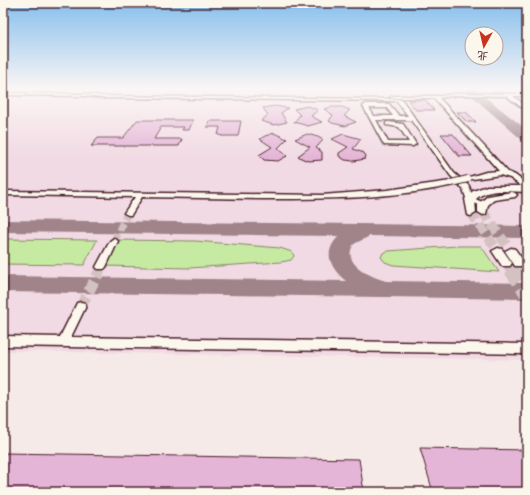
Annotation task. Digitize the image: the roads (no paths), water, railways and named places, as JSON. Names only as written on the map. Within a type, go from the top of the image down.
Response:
[{"type":"main road","points":[[471,213],[470,199],[476,192],[526,187]]},
{"type":"main road","points":[[483,208],[490,198],[527,195]]},
{"type":"main road","points":[[498,251],[506,263]]},
{"type":"main road","points":[[511,251],[520,263]]},
{"type":"lane","points":[[369,112],[386,144],[413,144],[401,125],[388,124]]},
{"type":"lane","points":[[393,112],[397,118]]},
{"type":"lane","points":[[408,112],[452,174],[466,188],[470,199],[483,208]]},
{"type":"lane","points":[[449,112],[505,173]]},
{"type":"lane","points":[[372,118],[412,118]]},
{"type":"lane","points":[[3,193],[282,197],[368,195],[403,192],[493,173],[510,174],[526,187]]},
{"type":"lane","points":[[128,213],[139,196]]},
{"type":"lane","points":[[100,267],[114,241]]},
{"type":"lane","points":[[63,342],[81,306]]},
{"type":"lane","points":[[3,341],[527,349]]},
{"type":"tunnel","points":[[483,212],[511,251]]},
{"type":"tunnel","points":[[114,241],[128,213]]},
{"type":"tunnel","points":[[471,213],[498,251]]},
{"type":"tunnel","points":[[506,263],[511,271]]},
{"type":"tunnel","points":[[519,263],[525,271]]},
{"type":"tunnel","points":[[99,271],[101,267]]},
{"type":"tunnel","points":[[81,306],[100,270]]},
{"type":"tunnel","points":[[511,270],[527,294]]},
{"type":"tunnel","points":[[524,270],[527,274]]}]
